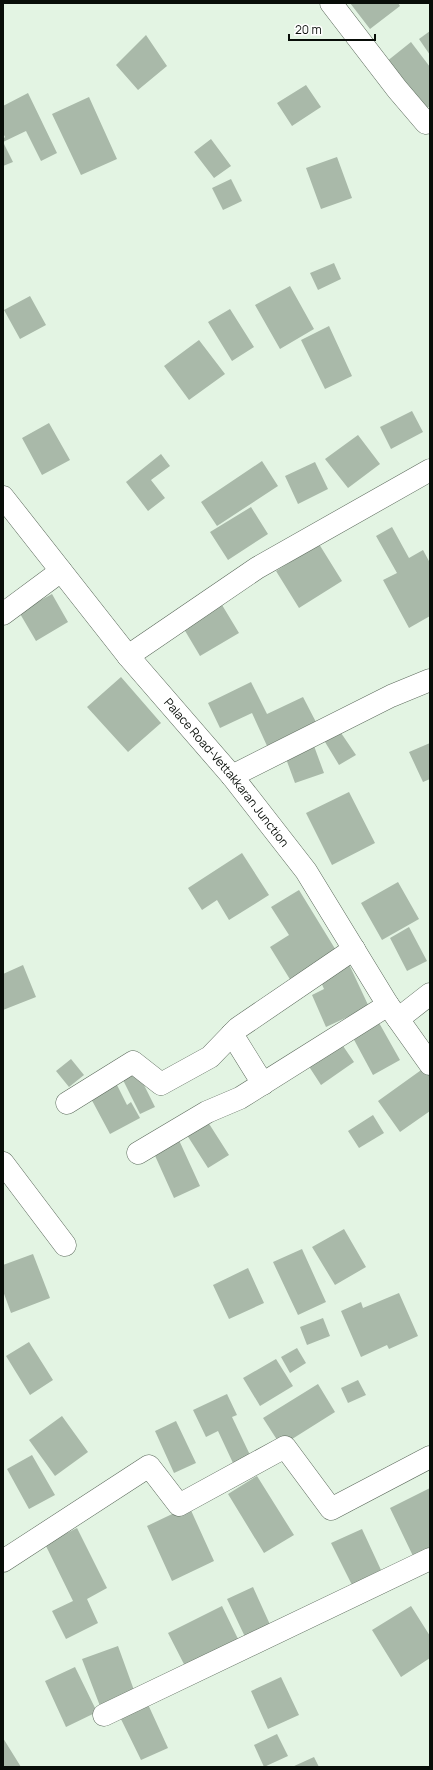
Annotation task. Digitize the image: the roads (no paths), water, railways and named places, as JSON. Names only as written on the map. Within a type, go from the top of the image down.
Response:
[{"type":"street","points":[[331,3],[397,89],[429,124]]},
{"type":"street","points":[[128,656],[257,568],[430,470]]},
{"type":"street","name":"Palace Road-Vettakkaran Junction","points":[[3,497],[128,656],[232,776],[306,871],[393,1012],[430,1064]]},
{"type":"street","points":[[3,614],[61,571]]},
{"type":"street","points":[[232,776],[391,696],[430,680]]},
{"type":"street","points":[[67,1103],[133,1062],[161,1084],[210,1057],[238,1028],[354,949]]},
{"type":"street","points":[[138,1153],[207,1112],[240,1098],[393,1012],[430,994]]},
{"type":"street","points":[[232,1034],[263,1084]]},
{"type":"street","points":[[3,1163],[65,1245]]},
{"type":"street","points":[[3,1561],[149,1466],[179,1505],[285,1447],[331,1509],[430,1457]]},
{"type":"street","points":[[104,1715],[430,1559]]}]
